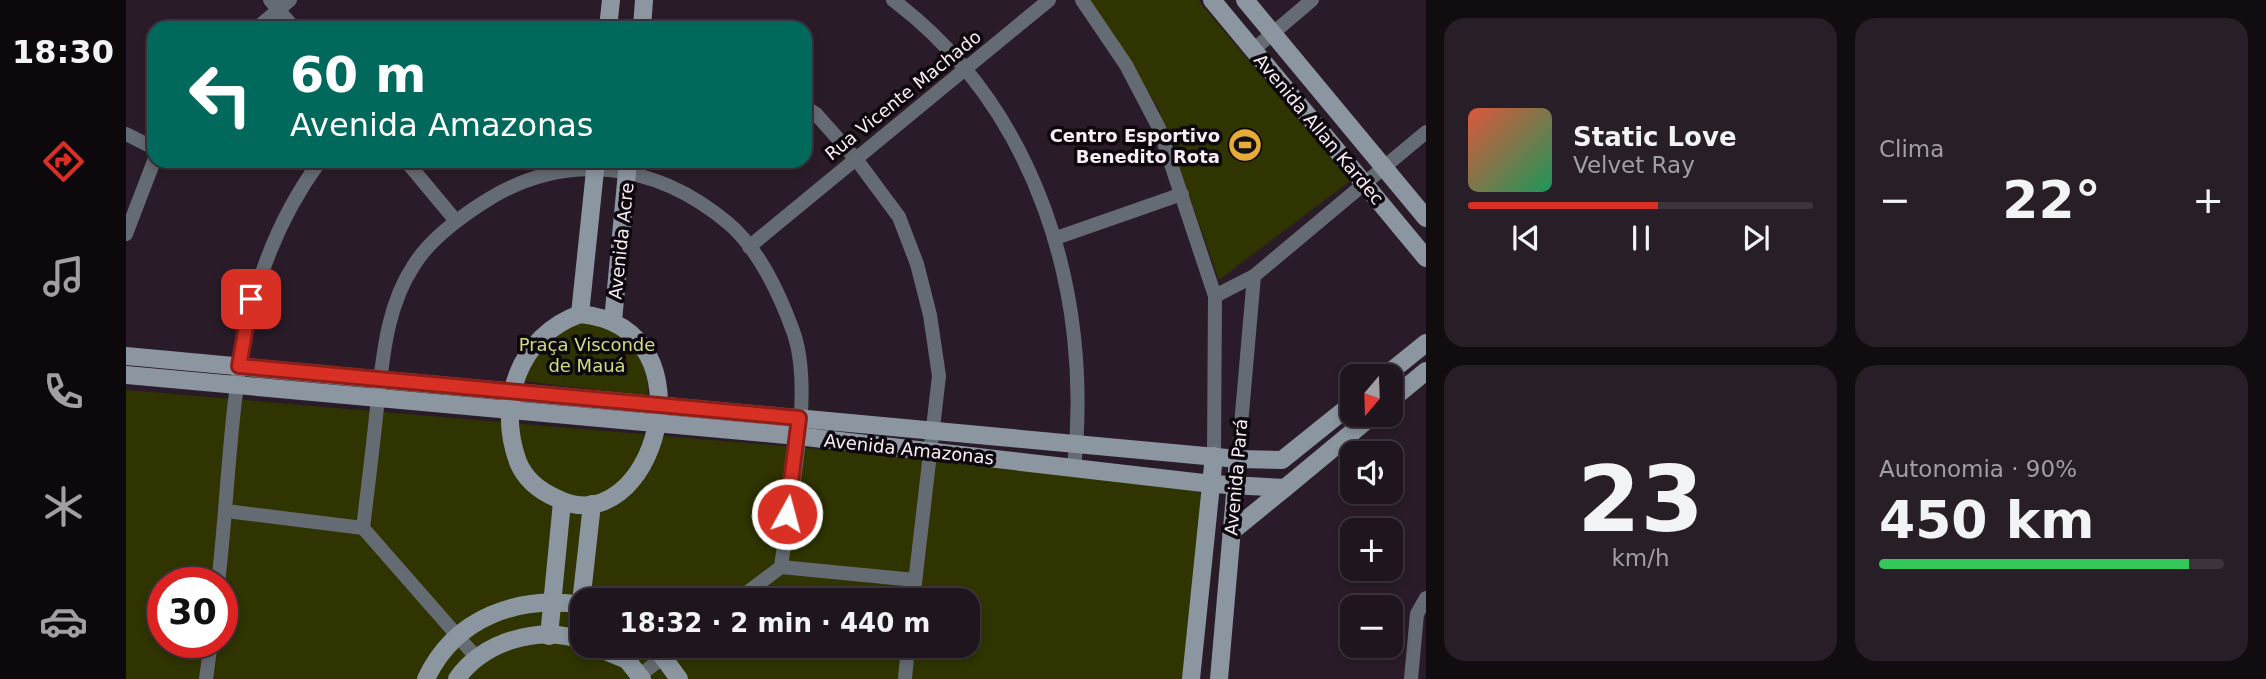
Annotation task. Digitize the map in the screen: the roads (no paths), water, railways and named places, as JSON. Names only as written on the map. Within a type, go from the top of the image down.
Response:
[{"type":"main road","points":[[609,21],[611,0]]},
{"type":"main road","points":[[642,21],[644,0]]},
{"type":"main road","name":"Avenida Allan Kardec","points":[[1212,0],[1426,258]]},
{"type":"main road","name":"Avenida Allan Kardec","points":[[1245,0],[1426,218]]},
{"type":"main road","name":"Avenida Acre","points":[[580,314],[596,168]]},
{"type":"main road","name":"Avenida Acre","points":[[613,321],[628,168]]},
{"type":"main road","points":[[580,314],[613,321],[633,335],[648,351],[657,373],[657,423],[649,453],[637,477],[621,493],[592,504],[562,502],[531,482],[519,465],[512,440],[513,390],[524,358],[540,335],[558,322],[580,314]]},
{"type":"main road","points":[[1400,364],[1426,343]]},
{"type":"main road","name":"Avenida Amazonas","points":[[126,356],[658,405],[930,450],[1212,484],[1285,488]]},
{"type":"main road","points":[[1404,389],[1426,371]]},
{"type":"main road","name":"Avenida Amazonas","points":[[126,375],[378,400],[511,408],[657,423],[932,431],[1238,459],[1282,460],[1340,413]]},
{"type":"main road","points":[[1231,532],[1359,427]]},
{"type":"main road","name":"Avenida Pará","points":[[1191,679],[1214,456]]},
{"type":"main road","name":"Avenida Pará","points":[[1219,679],[1238,459]]},
{"type":"main road","points":[[549,636],[562,502]]},
{"type":"main road","points":[[584,588],[592,504]]},
{"type":"main road","points":[[426,679],[434,662],[457,635],[495,611],[553,601],[570,603]]},
{"type":"main road","points":[[457,679],[476,657],[495,646],[516,639],[549,636],[570,640]]},
{"type":"main road","points":[[622,658],[641,677]]},
{"type":"main road","points":[[670,658],[679,679]]},
{"type":"street","points":[[893,0],[920,20],[965,70],[1005,121],[1034,178],[1056,238],[1070,299],[1076,351],[1077,444],[1074,468]]},
{"type":"street","name":"Rua Vicente Machado","points":[[749,247],[1049,0]]},
{"type":"street","name":"Avenida Pará","points":[[1082,0],[1126,65],[1159,128],[1215,296],[1214,456]]},
{"type":"street","points":[[1253,50],[1312,0]]},
{"type":"street","points":[[263,21],[279,3],[290,21]]},
{"type":"street","points":[[812,111],[856,159],[900,218],[917,264],[930,314],[939,376],[914,588]]},
{"type":"street","points":[[1215,296],[1254,276],[1426,132]]},
{"type":"street","points":[[126,134],[147,144]]},
{"type":"street","points":[[126,234],[151,168]]},
{"type":"street","points":[[220,567],[239,366],[251,299],[270,246],[298,191],[315,168]]},
{"type":"street","points":[[412,168],[456,220]]},
{"type":"street","points":[[363,528],[390,317],[414,264],[456,220],[501,191],[547,174],[576,168]]},
{"type":"street","points":[[632,168],[683,193],[729,224],[749,247],[767,275],[794,333],[802,380],[781,567]]},
{"type":"street","points":[[1056,238],[1182,194]]},
{"type":"street","name":"Avenida Pará","points":[[1238,459],[1254,276]]},
{"type":"street","points":[[226,511],[363,528],[476,657]]},
{"type":"street","points":[[753,588],[781,567],[915,580]]},
{"type":"street","points":[[1411,679],[1417,614],[1426,598]]},
{"type":"street","points":[[206,679],[209,658]]},
{"type":"street","points":[[641,677],[658,658]]},
{"type":"street","points":[[905,679],[907,658]]},
{"type":"place","name":"Centro Esportivo Benedito Rota","points":[[1245,145]]},
{"type":"park label","name":"Praça Visconde de Mauá","points":[[587,354]]}]
